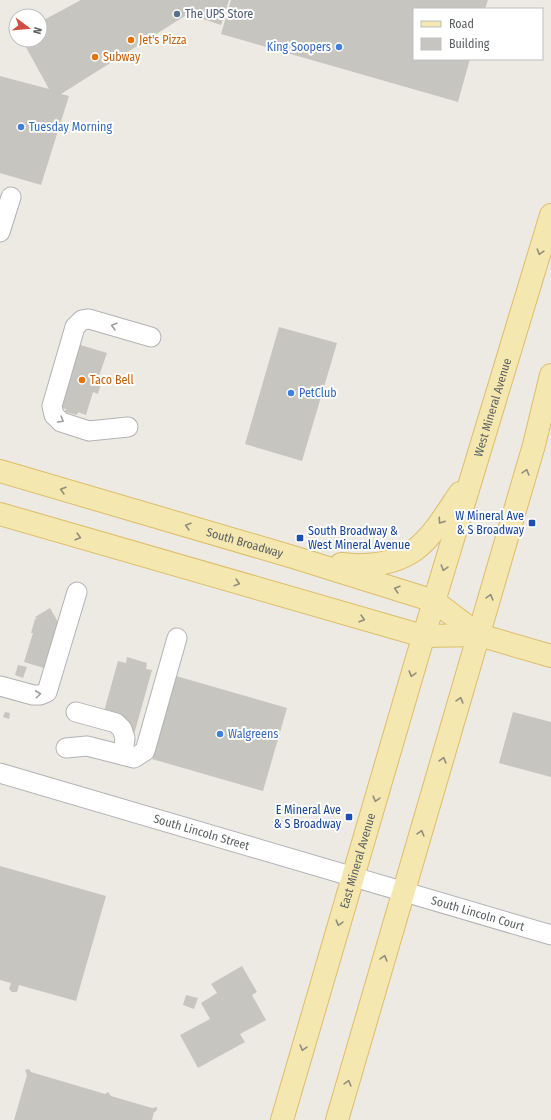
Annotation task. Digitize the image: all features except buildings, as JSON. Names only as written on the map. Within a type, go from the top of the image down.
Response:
[{"type":"main road","name":"West Mineral Avenue","points":[[434,601],[551,215]]},
{"type":"main road","points":[[337,1120],[534,445],[551,376]]},
{"type":"main road","name":"South Broadway","points":[[0,471],[293,557],[434,601],[479,635]]},
{"type":"main road","points":[[293,557],[363,566],[378,565],[398,558],[413,551],[426,540],[471,477]]},
{"type":"main road","name":"South Broadway","points":[[0,514],[423,636],[479,635],[551,656]]},
{"type":"main road","name":"East Mineral Avenue","points":[[282,1120],[434,601]]},
{"type":"street","points":[[0,232],[11,197]]},
{"type":"street","points":[[128,427],[89,431],[61,422],[54,415],[52,406],[75,327],[82,320],[88,318],[151,337]]},
{"type":"street","points":[[0,686],[33,695],[40,695],[48,692],[77,592]]},
{"type":"street","points":[[66,748],[87,746],[134,758],[145,751],[177,638]]},
{"type":"street","points":[[76,712],[116,723],[122,728],[125,738],[123,756]]},
{"type":"street","name":"South Lincoln Street","points":[[0,773],[404,892]]},
{"type":"street","name":"South Lincoln Court","points":[[404,892],[551,935]]},
{"type":"place","name":"The UPS Store","points":[[177,14]]},
{"type":"place","name":"Jet's Pizza","points":[[131,40]]},
{"type":"place","name":"King Soopers","points":[[339,47]]},
{"type":"place","name":"Subway","points":[[95,57]]},
{"type":"place","name":"Tuesday Morning","points":[[21,127]]},
{"type":"place","name":"Taco Bell","points":[[82,380]]},
{"type":"place","name":"PetClub","points":[[291,393]]},
{"type":"place","name":"W Mineral Ave & S Broadway","points":[[532,523]]},
{"type":"place","name":"South Broadway & West Mineral Avenue","points":[[300,538]]},
{"type":"place","name":"Walgreens","points":[[220,734]]},
{"type":"place","name":"E Mineral Ave & S Broadway","points":[[349,817]]}]
